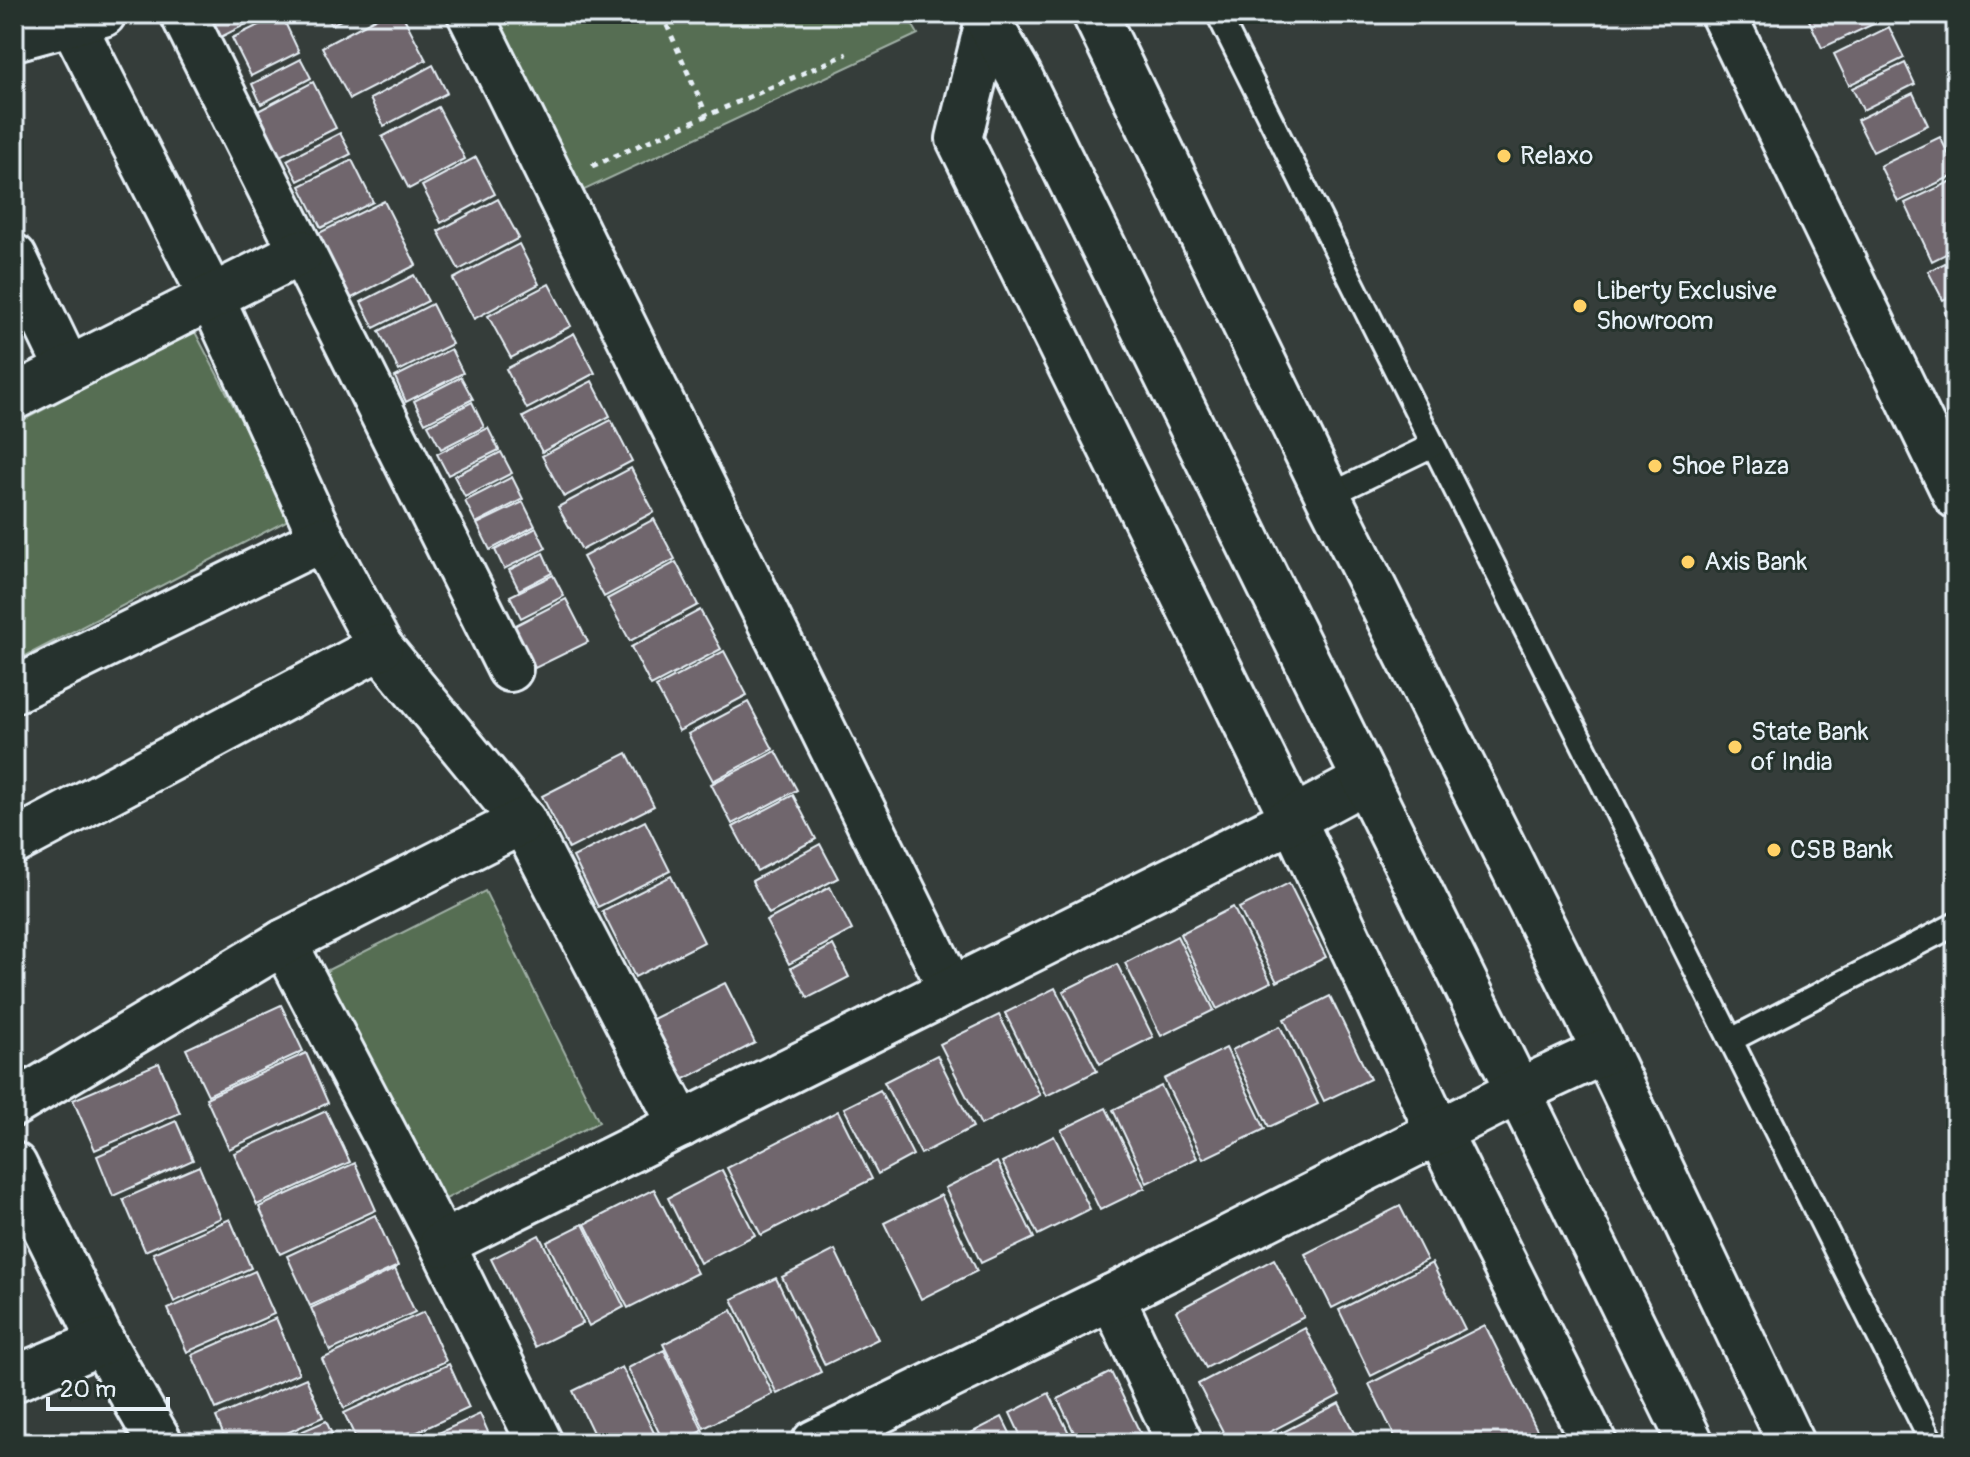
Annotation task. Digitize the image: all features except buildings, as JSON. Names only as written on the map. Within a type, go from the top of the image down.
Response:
[{"type":"street","points":[[183,14],[510,669]]},
{"type":"street","points":[[470,14],[951,989]]},
{"type":"street","points":[[1095,14],[1328,496],[1605,1051],[1791,1443]]},
{"type":"street","points":[[1723,14],[1956,496]]},
{"type":"street","points":[[14,38],[87,18],[322,539],[380,647],[523,821],[681,1125]]},
{"type":"street","points":[[986,18],[1026,89],[1691,1443]]},
{"type":"street","points":[[986,18],[959,139],[1293,819],[1438,1131],[1594,1443]]},
{"type":"street","points":[[14,397],[301,252]]},
{"type":"street","points":[[14,257],[68,369]]},
{"type":"street","points":[[14,690],[322,539]]},
{"type":"street","points":[[14,842],[380,647]]},
{"type":"street","points":[[442,1244],[1366,780]]},
{"type":"street","points":[[14,1104],[284,942],[523,821]]},
{"type":"street","points":[[284,942],[442,1244],[540,1443]]},
{"type":"street","points":[[814,1443],[1112,1297],[1438,1131],[1605,1051]]},
{"type":"street","points":[[14,1165],[102,1342],[160,1443]]},
{"type":"street","points":[[1112,1297],[1180,1443]]},
{"type":"street","points":[[14,1379],[102,1342]]},
{"type":"lane","points":[[1218,14],[1932,1443]]},
{"type":"lane","points":[[1328,496],[1433,445]]},
{"type":"lane","points":[[1731,1040],[1956,924]]},
{"type":"path","points":[[662,14],[707,116]]},
{"type":"path","points":[[581,171],[847,54]]},
{"type":"green space","points":[[492,14],[906,14],[918,34],[578,193]]},
{"type":"green space","points":[[194,330],[292,518],[14,662],[14,425]]},
{"type":"green space","points":[[485,891],[599,1122],[432,1206],[318,975]]},
{"type":"place","name":"Relaxo","points":[[1504,156]]},
{"type":"place","name":"Liberty Exclusive Showroom","points":[[1580,306]]},
{"type":"place","name":"Shoe Plaza","points":[[1655,466]]},
{"type":"place","name":"Axis Bank","points":[[1688,562]]},
{"type":"place","name":"State Bank of India","points":[[1735,747]]},
{"type":"place","name":"CSB Bank","points":[[1774,850]]}]
